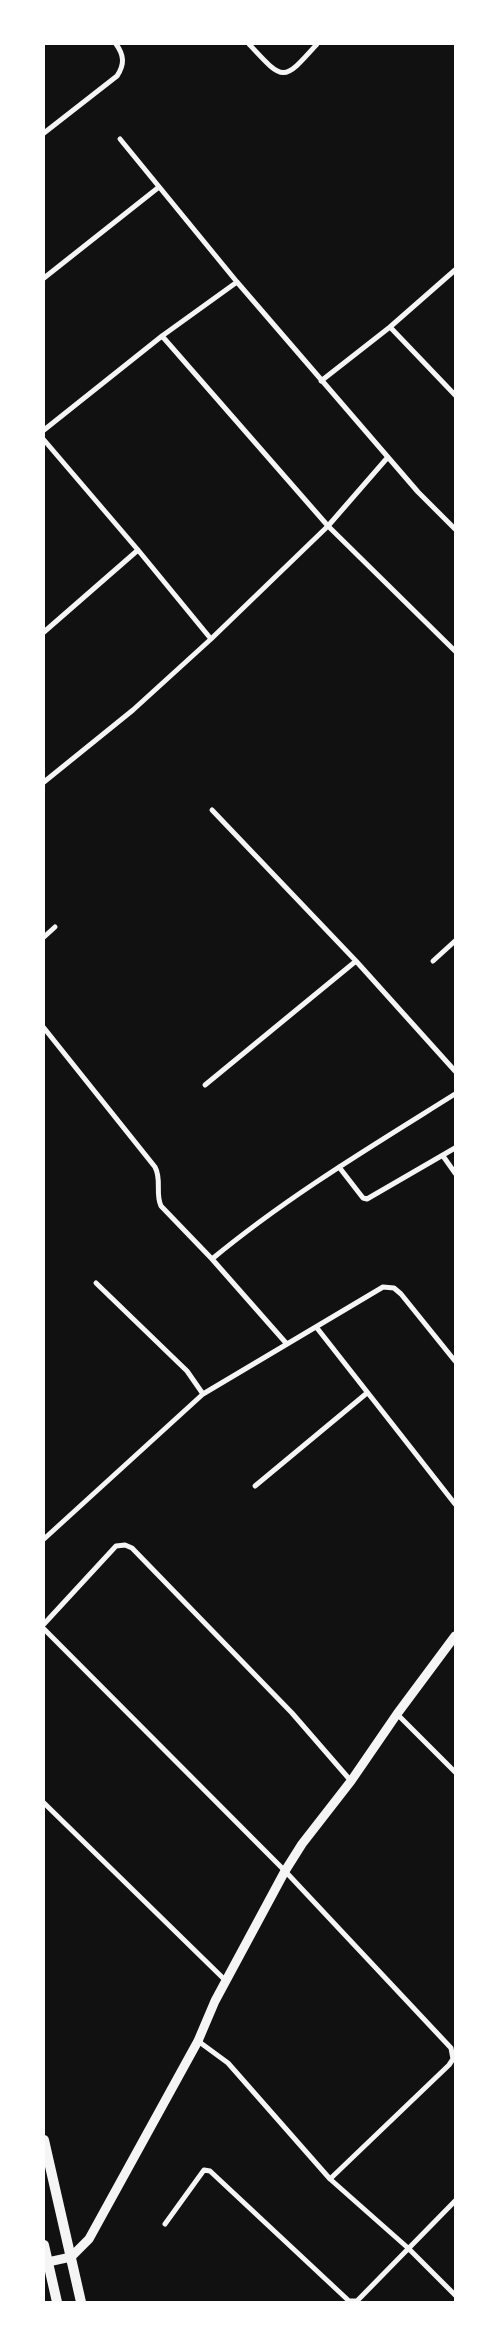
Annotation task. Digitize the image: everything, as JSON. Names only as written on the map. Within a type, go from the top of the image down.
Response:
[{"type":"main road","points":[[44,2140],[81,2302]]},
{"type":"main road","points":[[44,2245],[57,2302]]},
{"type":"street","points":[[45,131],[117,76],[122,69],[123,56],[116,44]]},
{"type":"street","points":[[249,44],[275,71],[281,73],[294,70],[317,44]]},
{"type":"street","points":[[120,139],[321,381],[418,492],[455,528]]},
{"type":"street","points":[[44,278],[160,187]]},
{"type":"street","points":[[321,381],[390,327],[455,270]]},
{"type":"street","points":[[44,430],[162,336],[237,282]]},
{"type":"street","points":[[390,327],[455,395]]},
{"type":"street","points":[[162,336],[328,526],[455,651]]},
{"type":"street","points":[[44,440],[211,639]]},
{"type":"street","points":[[44,782],[133,710],[211,639],[328,526],[388,457]]},
{"type":"street","points":[[44,632],[138,550]]},
{"type":"street","points":[[212,810],[356,961],[455,1071]]},
{"type":"street","points":[[44,937],[55,927]]},
{"type":"street","points":[[432,960],[455,941]]},
{"type":"street","points":[[205,1085],[356,961]]},
{"type":"street","points":[[44,1028],[155,1167],[160,1180],[158,1196],[161,1206],[212,1259],[286,1343]]},
{"type":"street","points":[[212,1259],[254,1224],[339,1167],[455,1094]]},
{"type":"street","points":[[339,1167],[363,1198],[367,1200],[455,1148]]},
{"type":"street","points":[[442,1156],[455,1173]]},
{"type":"street","points":[[96,1283],[187,1371],[203,1394]]},
{"type":"street","points":[[44,1539],[109,1482],[203,1394],[286,1343],[317,1328],[383,1287],[389,1286],[401,1294],[455,1361]]},
{"type":"street","points":[[317,1328],[455,1504]]},
{"type":"street","points":[[255,1486],[367,1393]]},
{"type":"street","points":[[44,1624],[116,1546],[126,1545],[132,1548],[292,1713],[351,1781]]},
{"type":"street","points":[[44,1629],[285,1871],[451,2048],[453,2059],[449,2065],[330,2179]]},
{"type":"street","points":[[48,2262],[71,2257],[89,2240],[198,2041],[226,1981],[285,1871],[302,1844],[351,1781],[397,1714],[455,1636]]},
{"type":"street","points":[[397,1714],[455,1772]]},
{"type":"street","points":[[44,1803],[226,1981]]},
{"type":"street","points":[[198,2041],[228,2063],[330,2179],[408,2248],[455,2295]]},
{"type":"street","points":[[165,2224],[204,2170],[210,2170],[350,2301],[357,2301],[455,2201]]}]
